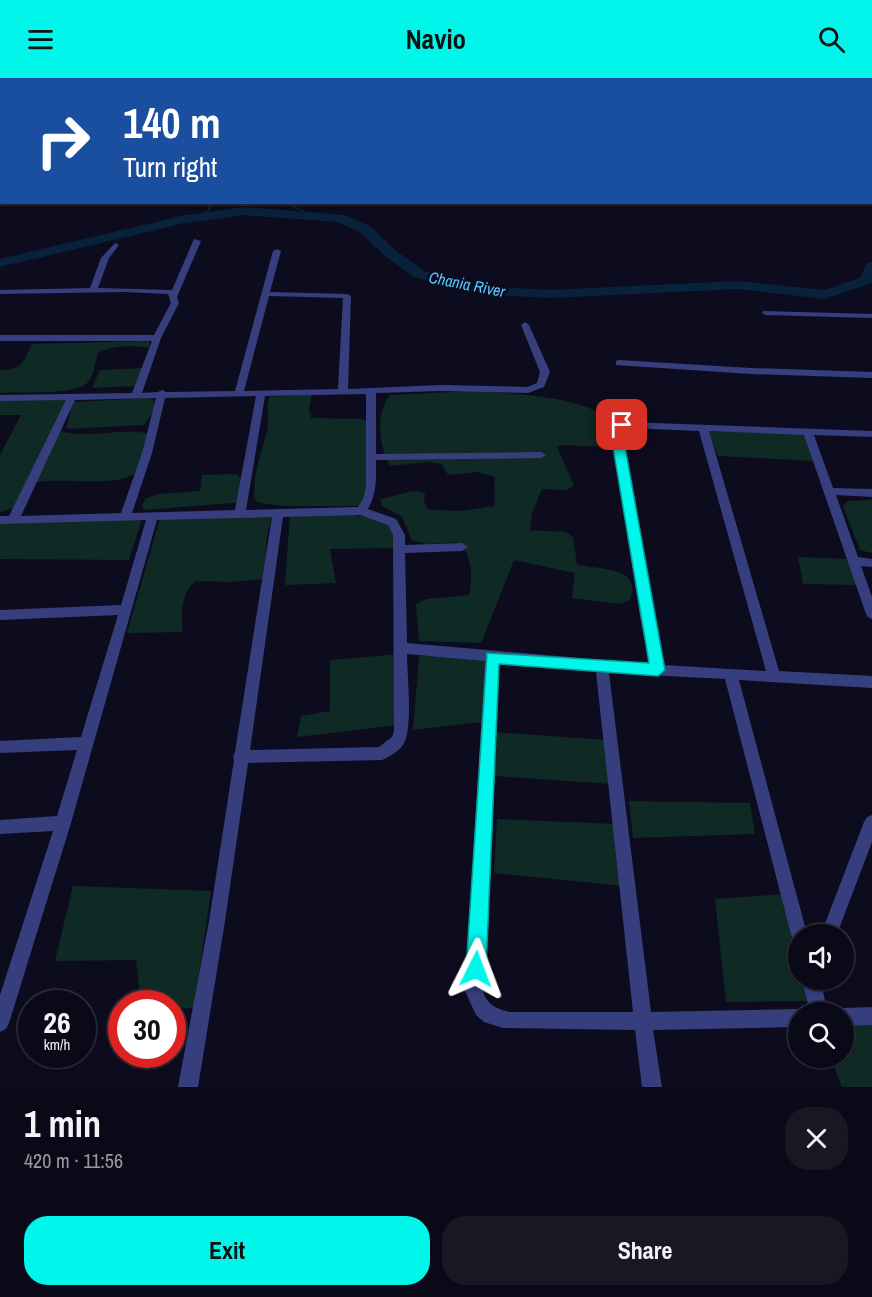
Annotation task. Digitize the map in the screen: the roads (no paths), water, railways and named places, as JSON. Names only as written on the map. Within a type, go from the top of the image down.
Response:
[{"type":"street","points":[[137,393],[157,338],[175,303],[174,295],[197,241]]},
{"type":"street","points":[[93,290],[105,258],[115,245]]},
{"type":"street","points":[[239,392],[277,250]]},
{"type":"street","points":[[0,292],[166,291],[174,295]]},
{"type":"street","points":[[265,294],[347,296],[343,392]]},
{"type":"street","points":[[766,313],[872,316]]},
{"type":"street","points":[[0,398],[137,393],[371,392],[441,388],[518,390],[535,388],[544,381],[545,372],[525,324]]},
{"type":"street","points":[[0,338],[157,338]]},
{"type":"street","points":[[619,363],[872,375]]},
{"type":"street","points":[[361,511],[370,488],[371,392]]},
{"type":"street","points":[[125,517],[147,453],[162,393]]},
{"type":"street","points":[[240,514],[261,393]]},
{"type":"street","points":[[13,520],[72,396]]},
{"type":"street","points":[[658,670],[646,616],[617,430],[627,425],[872,434]]},
{"type":"street","points":[[703,428],[774,677]]},
{"type":"street","points":[[808,432],[872,614]]},
{"type":"street","points":[[372,457],[541,454]]},
{"type":"street","points":[[829,491],[872,493]]},
{"type":"street","points":[[0,520],[278,515],[361,511],[392,522],[399,535],[401,730],[393,747],[382,753],[240,757]]},
{"type":"street","points":[[189,1087],[217,921],[278,515]]},
{"type":"street","points":[[0,1023],[63,823],[153,516]]},
{"type":"street","points":[[399,549],[462,547]]},
{"type":"street","points":[[855,561],[872,562]]},
{"type":"street","points":[[0,615],[125,610]]},
{"type":"street","points":[[400,648],[602,667],[872,682]]},
{"type":"street","points":[[492,658],[474,991],[482,1011],[490,1018],[510,1021],[788,1018]]},
{"type":"street","points":[[602,667],[652,1087]]},
{"type":"street","points":[[731,675],[796,924]]},
{"type":"street","points":[[0,747],[86,743]]},
{"type":"street","points":[[833,924],[872,822]]},
{"type":"street","points":[[0,827],[63,823]]},
{"type":"street","points":[[854,1017],[872,1016]]},
{"type":"waterway","points":[[207,214],[211,204]]},
{"type":"waterway","points":[[290,204],[304,212]]},
{"type":"waterway","name":"Chania River","points":[[0,263],[181,220],[243,211],[339,218],[365,229],[390,253],[419,274],[493,291],[550,294],[738,285],[825,295],[866,281],[872,266]]}]
